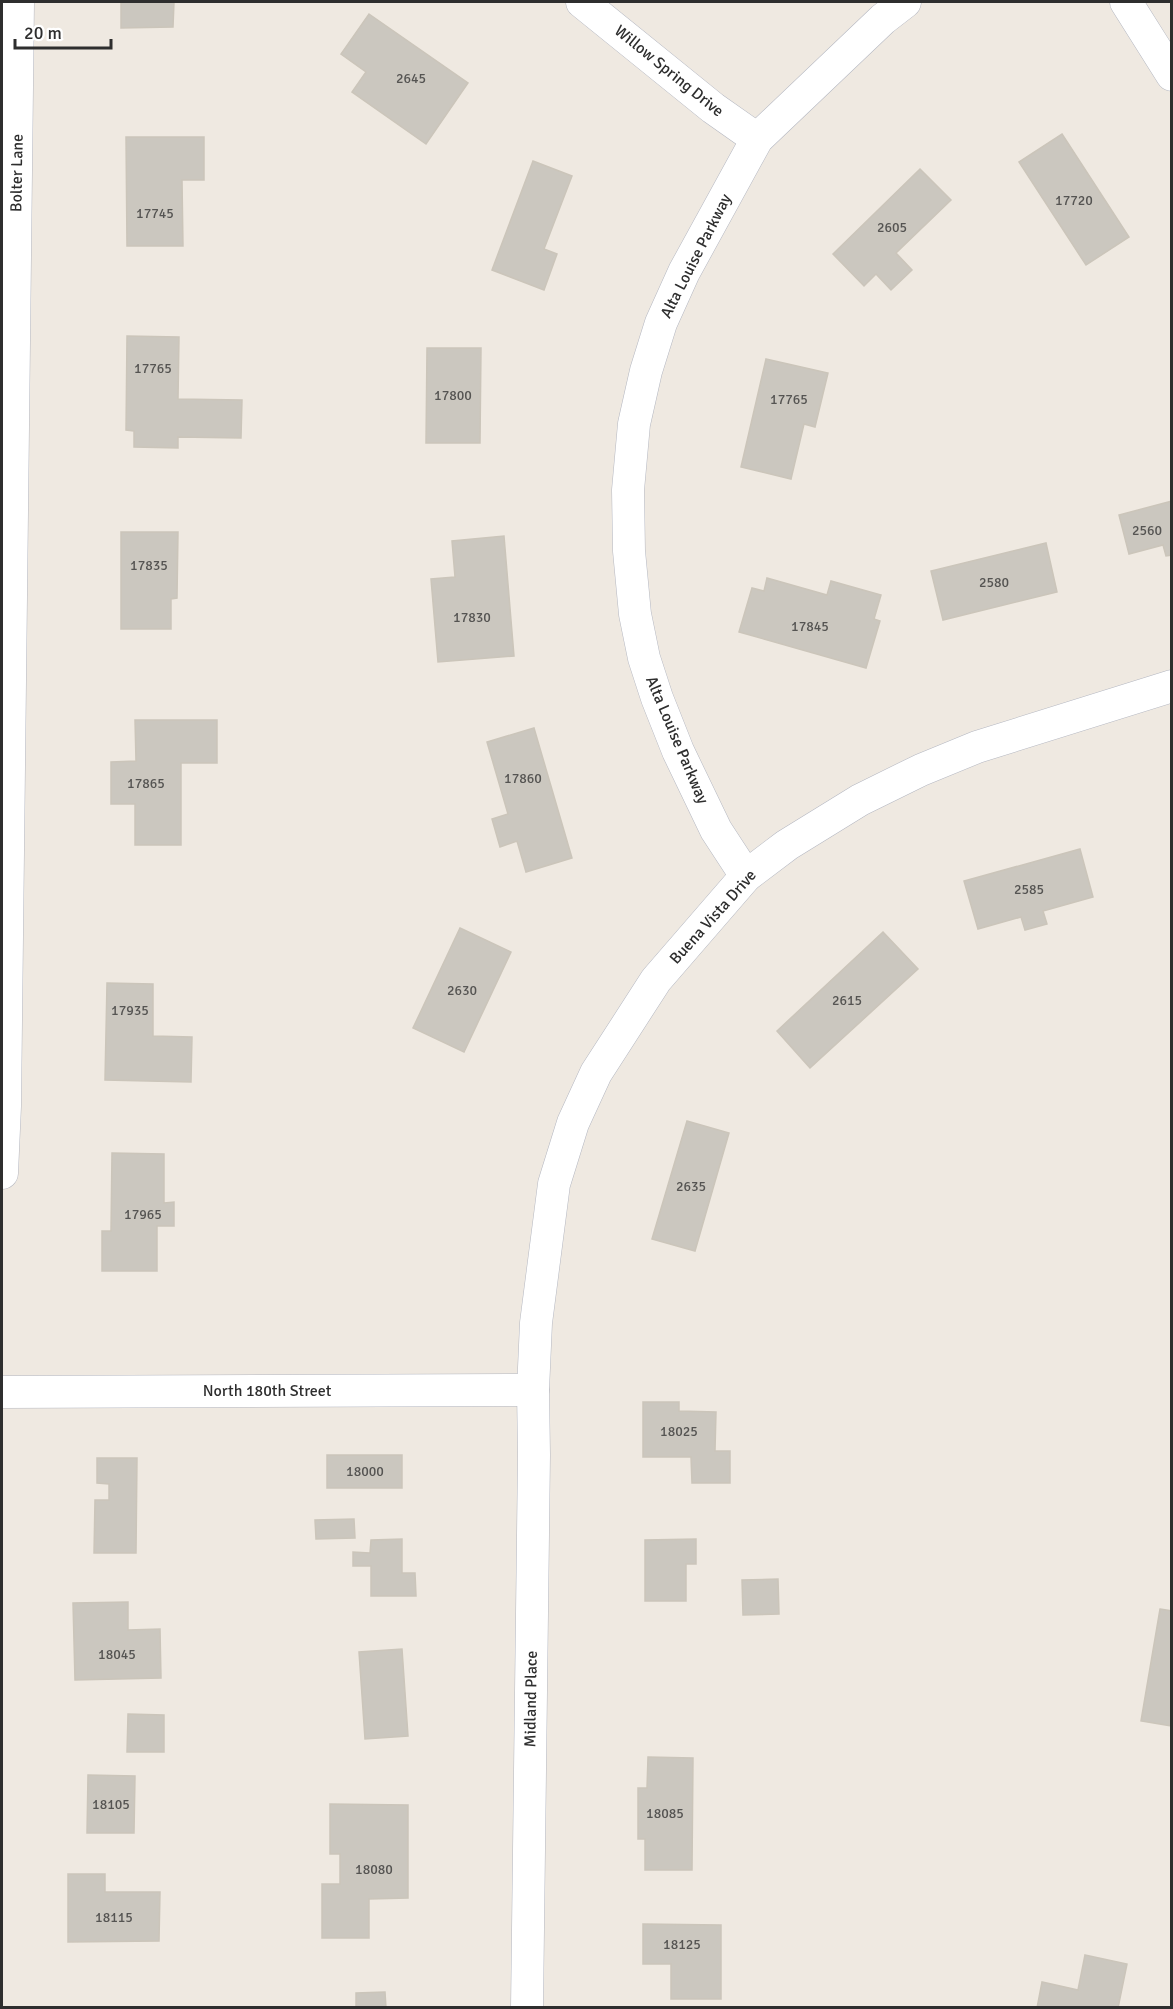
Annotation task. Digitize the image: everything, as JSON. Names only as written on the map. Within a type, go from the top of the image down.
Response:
[{"type":"street","name":"Bolter Lane","points":[[2,1173],[6,661],[18,2]]},
{"type":"street","name":"Willow Spring Drive","points":[[582,2],[713,108],[758,139]]},
{"type":"street","name":"Alta Louise Parkway","points":[[746,876],[716,830],[683,761],[657,698],[644,658],[635,614],[629,551],[628,490],[634,424],[646,371],[661,323],[684,272],[758,139],[883,19],[905,2]]},
{"type":"street","points":[[1126,2],[1172,75]]},
{"type":"street","name":"Buena Vista Drive","points":[[533,1390],[536,1323],[554,1184],[573,1124],[596,1073],[656,980],[746,876],[787,845],[860,800],[921,770],[977,747],[1172,686]]},
{"type":"street","name":"North 180th Street","points":[[2,1392],[533,1390]]},
{"type":"street","name":"Midland Place","points":[[527,2007],[533,1390]]},
{"type":"building","points":[[121,2],[174,2],[173,27],[121,28]]},
{"type":"building","points":[[369,14],[468,83],[426,144],[352,92],[366,72],[341,54]]},
{"type":"building","points":[[1062,134],[1129,237],[1086,265],[1019,162]]},
{"type":"building","points":[[126,137],[204,137],[204,180],[182,180],[183,246],[127,246]]},
{"type":"building","points":[[533,161],[572,176],[544,249],[557,254],[544,290],[492,270]]},
{"type":"building","points":[[920,169],[951,200],[896,253],[912,270],[891,290],[876,274],[864,286],[833,254]]},
{"type":"building","points":[[127,336],[179,337],[178,399],[242,400],[241,438],[178,437],[178,448],[134,447],[134,431],[126,430]]},
{"type":"building","points":[[427,348],[481,348],[480,443],[426,443]]},
{"type":"building","points":[[766,359],[828,373],[815,427],[804,424],[791,479],[741,467]]},
{"type":"building","points":[[1172,501],[1172,555],[1166,556],[1163,545],[1129,554],[1119,515]]},
{"type":"building","points":[[121,532],[178,532],[177,598],[171,599],[171,629],[121,629]]},
{"type":"building","points":[[504,536],[514,656],[438,662],[431,579],[455,577],[452,541]]},
{"type":"building","points":[[1046,543],[1057,592],[943,620],[931,571]]},
{"type":"building","points":[[767,578],[827,595],[831,581],[881,595],[874,619],[880,621],[866,668],[739,632],[752,588],[764,591]]},
{"type":"building","points":[[135,720],[217,720],[217,763],[181,763],[181,845],[135,845],[135,804],[111,804],[111,762],[136,761]]},
{"type":"building","points":[[534,728],[572,858],[526,872],[517,841],[500,847],[492,819],[508,814],[487,742]]},
{"type":"building","points":[[1080,849],[1093,897],[1043,911],[1047,924],[1025,930],[1021,917],[978,929],[964,881]]},
{"type":"building","points":[[460,928],[511,952],[464,1052],[413,1028]]},
{"type":"building","points":[[883,932],[918,969],[810,1068],[777,1031]]},
{"type":"building","points":[[107,983],[153,984],[153,1036],[192,1037],[191,1082],[105,1080]]},
{"type":"building","points":[[687,1121],[729,1133],[695,1251],[652,1239]]},
{"type":"building","points":[[112,1153],[164,1154],[164,1203],[174,1202],[174,1226],[157,1226],[157,1271],[102,1271],[102,1231],[111,1231]]},
{"type":"building","points":[[643,1402],[679,1402],[679,1411],[716,1412],[715,1451],[730,1451],[730,1483],[692,1483],[691,1457],[643,1457]]},
{"type":"building","points":[[327,1455],[402,1455],[402,1488],[327,1488]]},
{"type":"building","points":[[97,1458],[137,1458],[136,1553],[94,1553],[95,1500],[109,1500],[109,1484],[97,1483]]},
{"type":"building","points":[[354,1519],[355,1538],[316,1539],[315,1520]]},
{"type":"building","points":[[402,1539],[402,1573],[415,1573],[416,1596],[371,1596],[371,1566],[353,1566],[353,1552],[370,1553],[371,1540]]},
{"type":"building","points":[[696,1539],[696,1564],[686,1564],[686,1601],[645,1601],[645,1540]]},
{"type":"building","points":[[778,1579],[779,1614],[743,1615],[742,1580]]},
{"type":"building","points":[[128,1602],[128,1630],[160,1629],[161,1678],[75,1680],[73,1603]]},
{"type":"building","points":[[1160,1609],[1172,1611],[1172,1726],[1141,1721]]},
{"type":"building","points":[[402,1649],[408,1736],[365,1739],[359,1652]]},
{"type":"building","points":[[128,1714],[164,1715],[164,1752],[127,1752]]},
{"type":"building","points":[[648,1757],[693,1758],[692,1870],[645,1870],[645,1839],[638,1839],[638,1788],[647,1788]]},
{"type":"building","points":[[88,1775],[135,1776],[134,1833],[87,1833]]},
{"type":"building","points":[[330,1804],[408,1805],[408,1898],[369,1899],[369,1938],[322,1938],[322,1884],[340,1884],[340,1854],[330,1854]]},
{"type":"building","points":[[68,1874],[105,1874],[105,1892],[160,1892],[159,1941],[68,1942]]},
{"type":"building","points":[[643,1924],[721,1925],[721,1999],[671,1999],[671,1964],[643,1964]]},
{"type":"building","points":[[1085,1955],[1127,1964],[1118,2008],[1037,2008],[1042,1982],[1078,1990]]},
{"type":"building","points":[[385,1992],[386,2008],[356,2008],[356,1993]]}]
